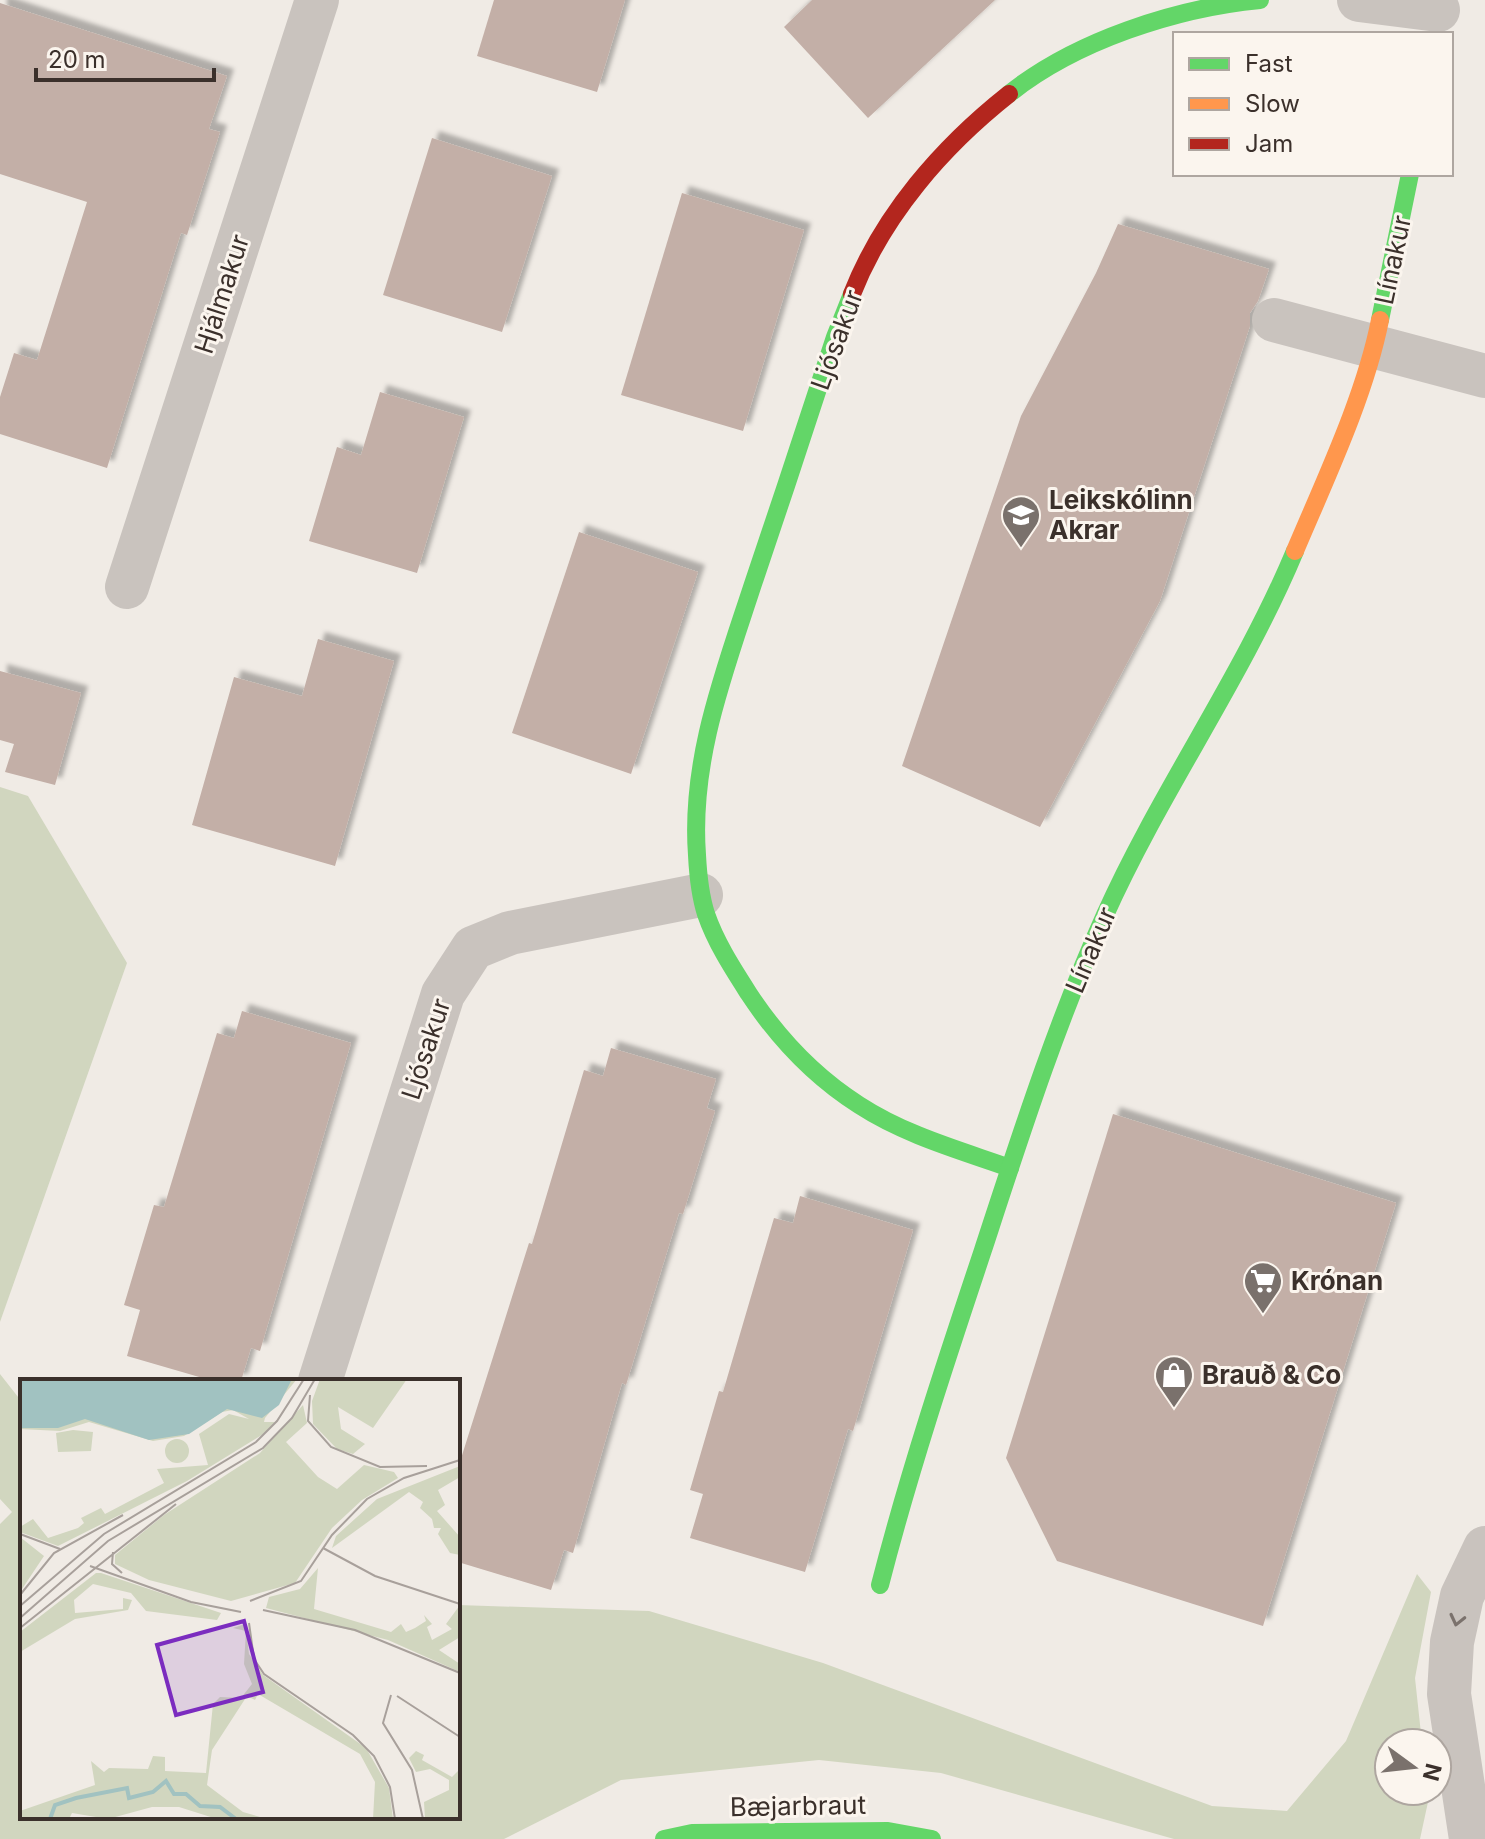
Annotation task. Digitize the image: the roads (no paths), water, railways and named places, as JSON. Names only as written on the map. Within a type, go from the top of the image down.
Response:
[{"type":"street","name":"Hjálmakur","points":[[127,587],[317,0]]},
{"type":"street","name":"Ljósakur","points":[[1010,1168],[883,1119],[808,1066],[775,1030],[746,993],[713,933],[701,895],[696,787],[715,701],[835,337],[856,284],[885,232],[918,184],[955,141],[999,102],[1047,68],[1124,31],[1178,14],[1260,0]]},
{"type":"street","points":[[1359,0],[1437,15]]},
{"type":"street","name":"Línakur","points":[[880,1585],[906,1484],[1057,1032],[1105,915],[1145,833],[1248,651],[1332,464],[1375,345],[1410,176]]},
{"type":"street","points":[[1274,320],[1485,376]]},
{"type":"street","name":"Ljósakur","points":[[321,1379],[443,994],[451,977],[473,948],[510,933],[701,895]]},
{"type":"street","points":[[1471,1839],[1449,1694],[1452,1642],[1462,1596],[1485,1548]]},
{"type":"street","name":"Bæjarbraut","points":[[664,1839],[692,1833],[888,1831],[932,1839]]},
{"type":"place","name":"Leikskólinn Akrar","points":[[1021,549]]},
{"type":"place","name":"Krónan","points":[[1263,1315]]},
{"type":"place","name":"Brauð & Co","points":[[1174,1409]]}]
